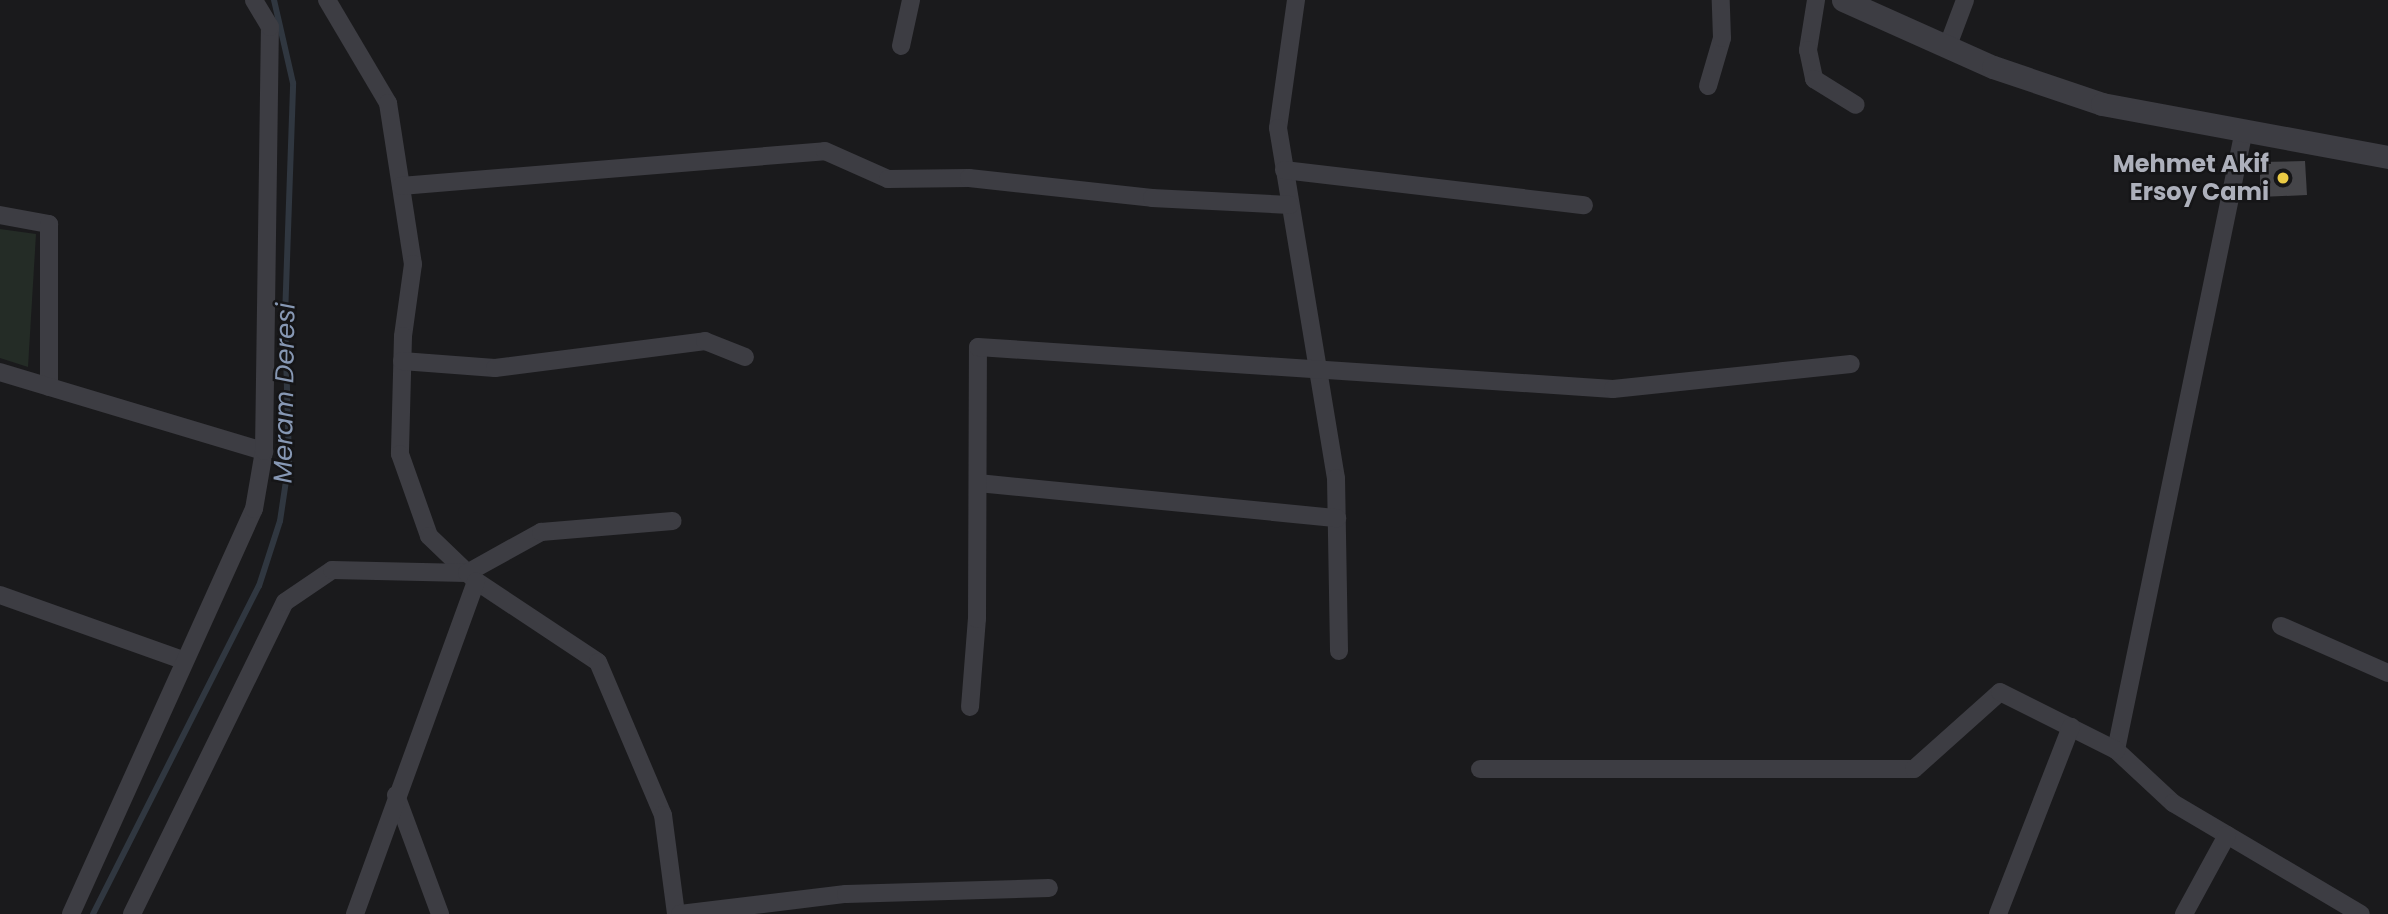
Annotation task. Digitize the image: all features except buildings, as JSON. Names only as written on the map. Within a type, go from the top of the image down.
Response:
[{"type":"street","points":[[71,914],[254,509],[264,451],[270,27],[254,0]]},
{"type":"street","points":[[327,0],[388,103],[413,264],[402,361],[400,454],[429,536],[471,577],[598,662],[663,815],[678,914],[846,894],[1049,888]]},
{"type":"street","points":[[901,46],[911,0]]},
{"type":"street","points":[[1296,0],[1279,128],[1337,518],[1339,651]]},
{"type":"street","points":[[1708,86],[1722,38],[1721,0]]},
{"type":"street","points":[[1816,0],[1808,50],[1814,79],[1856,105]]},
{"type":"street","points":[[1843,0],[1947,48],[2102,104],[2243,135],[2388,157]]},
{"type":"street","points":[[1947,48],[1965,0]]},
{"type":"street","points":[[2116,750],[2243,135]]},
{"type":"street","points":[[401,186],[825,151],[888,179],[968,178],[1152,198],[1290,205]]},
{"type":"street","points":[[1284,170],[1584,205]]},
{"type":"street","points":[[0,215],[49,223],[49,387]]},
{"type":"street","points":[[402,361],[495,368],[705,341],[745,357]]},
{"type":"street","points":[[970,708],[978,483],[978,347],[1317,372],[1613,389],[1851,364]]},
{"type":"street","points":[[0,372],[264,451]]},
{"type":"street","points":[[978,483],[1337,518]]},
{"type":"street","points":[[132,914],[285,601],[332,570],[471,577],[541,532],[673,521]]},
{"type":"street","points":[[355,914],[471,577]]},
{"type":"street","points":[[0,595],[185,661]]},
{"type":"street","points":[[2281,626],[2388,673]]},
{"type":"street","points":[[1479,769],[1914,769],[2000,692],[2116,750],[2173,803],[2361,914]]},
{"type":"street","points":[[1998,914],[2071,727]]},
{"type":"street","points":[[396,795],[440,914]]},
{"type":"street","points":[[2184,914],[2227,835]]},
{"type":"shaded area","points":[[0,229],[36,234],[28,367],[0,358]]},
{"type":"waterway","name":"Meram Deresi","points":[[93,914],[259,586],[280,521],[289,461],[285,317],[293,83],[274,0]]},
{"type":"place","name":"Mehmet Akif Ersoy Cami","points":[[2283,178]]}]
